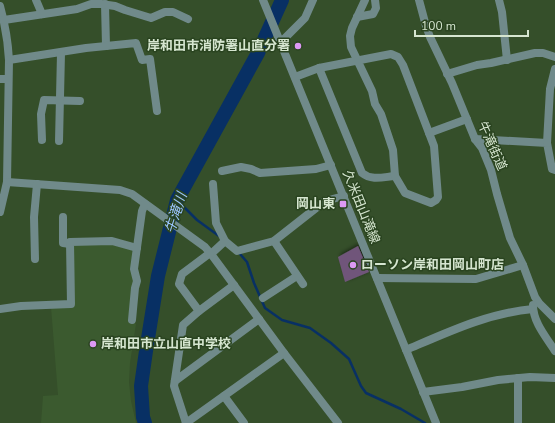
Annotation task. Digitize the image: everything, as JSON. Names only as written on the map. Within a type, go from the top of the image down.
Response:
[{"type":"street","points":[[36,0],[42,14]]},
{"type":"street","name":"久米田山滝線","points":[[264,0],[436,423]]},
{"type":"street","points":[[280,40],[305,18],[313,0]]},
{"type":"street","points":[[295,77],[319,68],[357,60],[391,54],[398,57],[403,65],[434,146],[438,197],[436,200],[431,203],[405,193],[396,176],[393,150],[381,114],[375,104],[372,91],[357,60],[351,47],[350,36],[352,28],[365,0]]},
{"type":"street","points":[[357,18],[373,14],[376,8],[375,0]]},
{"type":"street","name":"牛滝街道","points":[[419,0],[426,26],[475,139],[482,148],[491,170],[510,238],[523,265],[535,296],[539,303],[555,319]]},
{"type":"street","points":[[499,0],[502,12],[507,60]]},
{"type":"street","points":[[0,212],[4,180],[4,79],[9,60],[8,42],[2,13],[42,14],[77,9],[92,4],[105,4],[151,18],[166,12],[173,12],[188,18]]},
{"type":"street","points":[[105,4],[106,46]]},
{"type":"street","points":[[9,60],[136,43],[142,60],[150,59],[157,111]]},
{"type":"street","points":[[59,141],[61,53]]},
{"type":"street","points":[[447,74],[477,65],[507,60],[534,53],[543,53],[555,57]]},
{"type":"street","points":[[319,68],[362,173],[367,177],[374,179],[396,176]]},
{"type":"street","points":[[555,69],[550,89],[547,143],[552,169],[555,170]]},
{"type":"street","points":[[42,140],[41,114],[44,100],[80,102]]},
{"type":"street","points":[[429,133],[467,119]]},
{"type":"street","points":[[475,139],[547,143]]},
{"type":"street","points":[[222,171],[241,167],[251,168],[260,173],[267,173],[316,169],[331,165]]},
{"type":"street","points":[[4,180],[120,190],[132,194],[186,233],[211,253],[284,353],[338,423]]},
{"type":"street","points":[[35,259],[34,217],[37,184]]},
{"type":"street","points":[[213,184],[216,223],[225,241],[237,251],[274,241],[326,202],[344,196]]},
{"type":"street","points":[[132,320],[137,281],[134,269],[142,211],[145,204]]},
{"type":"street","points":[[63,217],[63,243],[70,244],[70,242],[112,241],[137,248]]},
{"type":"street","points":[[199,310],[179,284],[182,274],[225,241]]},
{"type":"street","points":[[274,241],[303,284]]},
{"type":"street","points":[[0,309],[21,306],[71,304],[70,244]]},
{"type":"street","points":[[377,278],[476,279],[523,265]]},
{"type":"street","points":[[263,298],[297,276]]},
{"type":"street","points":[[234,285],[199,310],[183,325],[174,386],[186,423],[284,353]]},
{"type":"street","points":[[535,296],[533,313],[555,351]]},
{"type":"street","points":[[406,350],[464,325],[502,314],[533,309]]},
{"type":"street","points":[[175,382],[259,319]]},
{"type":"street","points":[[423,392],[462,387],[498,380],[530,377],[555,378]]},
{"type":"street","points":[[518,378],[518,423]]},
{"type":"street","points":[[224,396],[244,423]]},
{"type":"shaded area","name":"岸和田市立山直中学校","points":[[108,243],[131,250],[133,252],[134,282],[130,319],[136,324],[130,363],[129,382],[131,401],[136,423],[41,423],[43,396],[58,395],[51,307],[75,306],[72,249],[75,245]]},
{"type":"building","name":"ローソン岸和田岡山町店","points":[[358,246],[369,272],[345,282],[338,257]]},
{"type":"waterway","name":"牛滝川","points":[[145,423],[143,417],[141,386],[146,351],[158,276],[177,200],[258,53],[282,0]]},
{"type":"waterway","points":[[177,200],[197,220],[219,236]]},
{"type":"waterway","points":[[240,254],[247,262],[265,308],[282,320],[310,328],[331,343],[349,359],[361,386],[366,393],[401,409],[425,423]]},
{"type":"place","name":"岸和田市消防署山直分署","points":[[298,46]]},
{"type":"place","name":"岡山東","points":[[343,204]]},
{"type":"place","name":"ローソン岸和田岡山町店","points":[[353,265]]},
{"type":"place","name":"岸和田市立山直中学校","points":[[93,344]]}]
